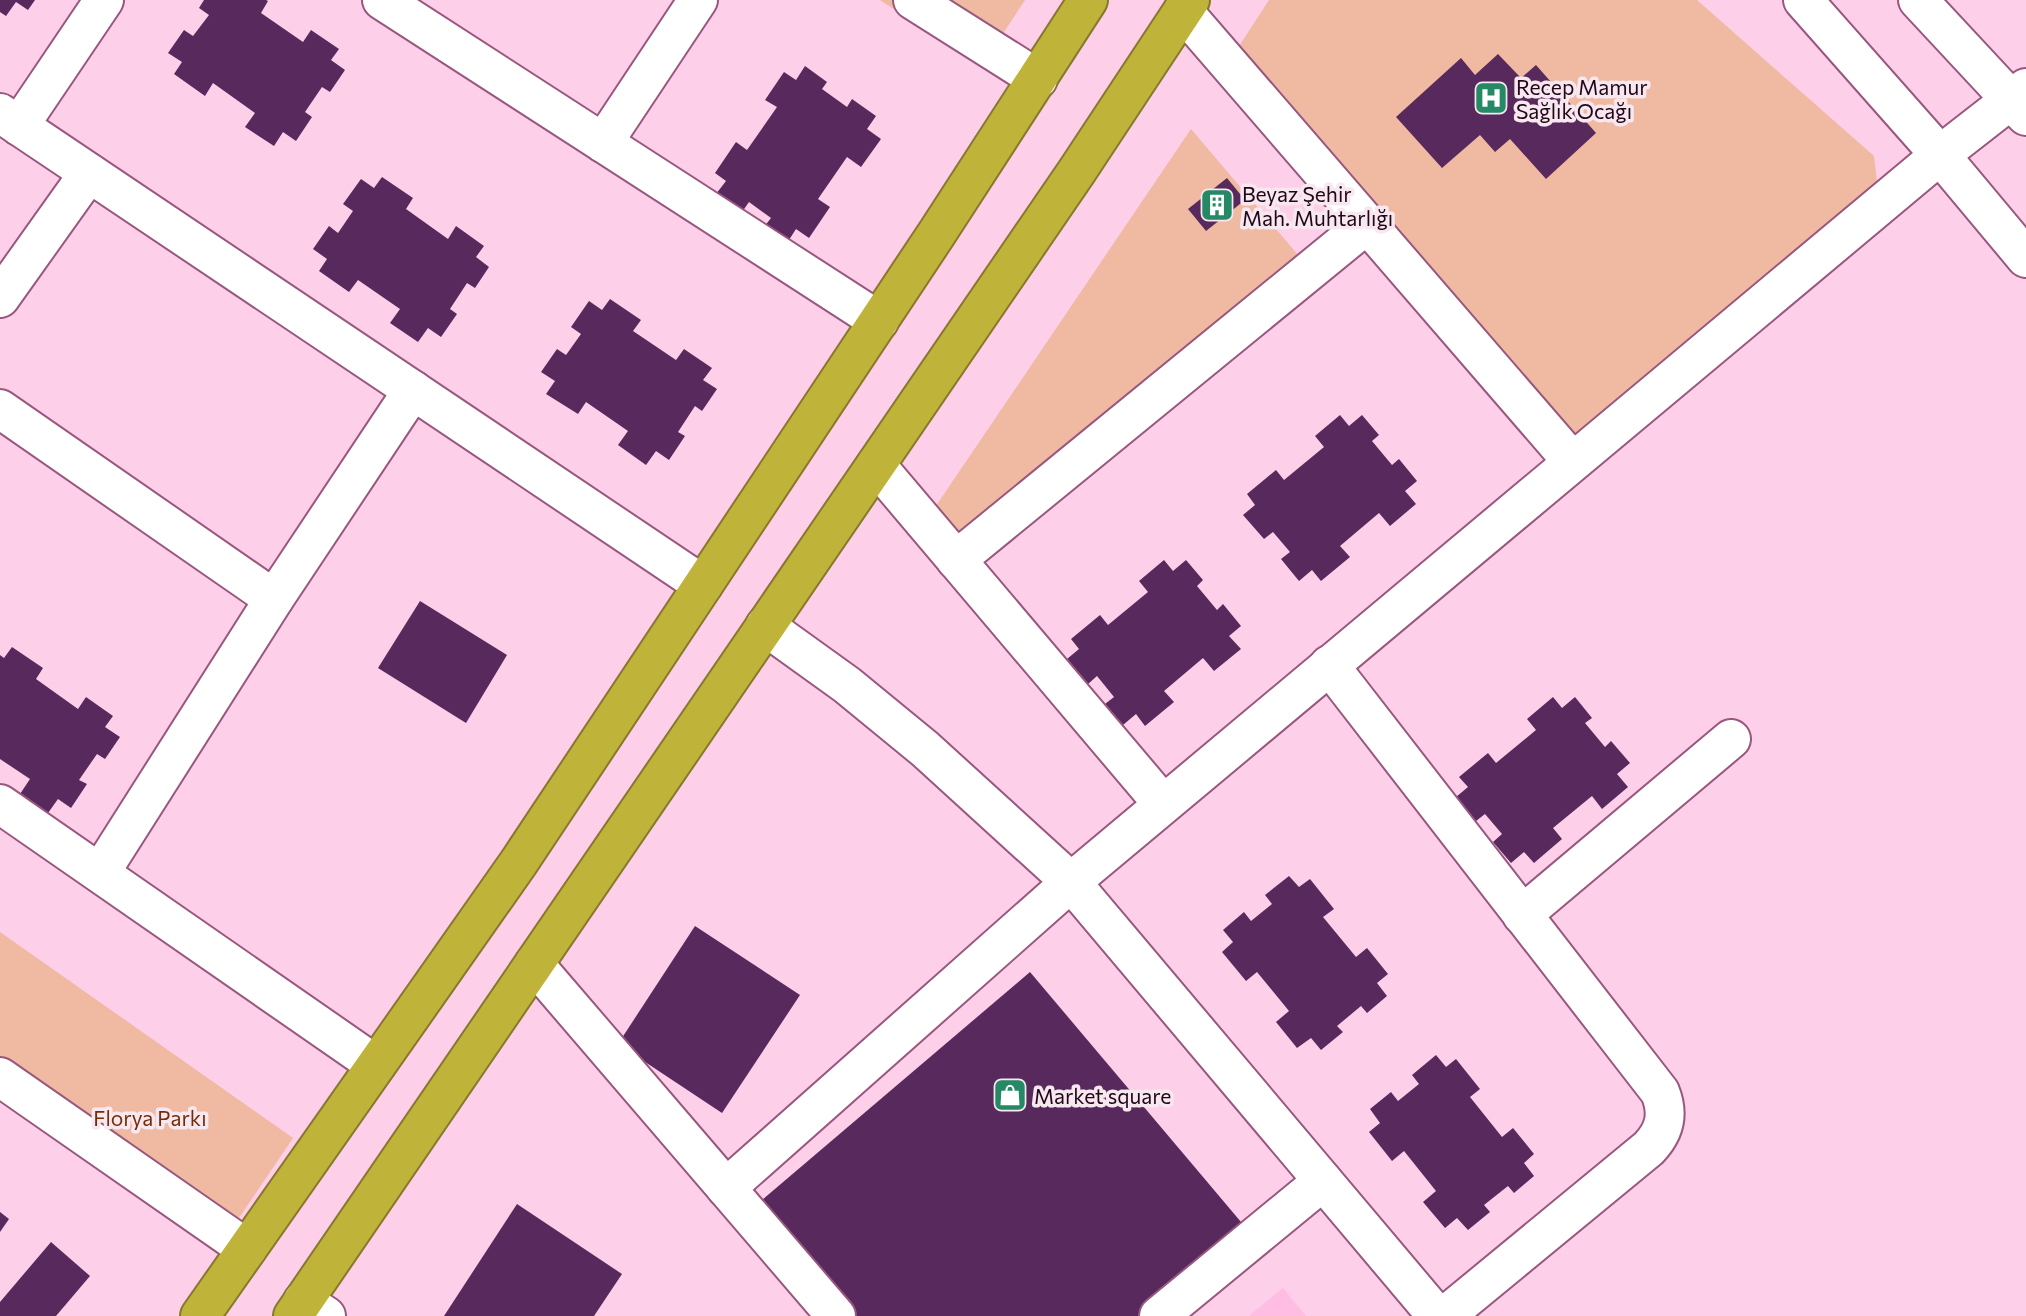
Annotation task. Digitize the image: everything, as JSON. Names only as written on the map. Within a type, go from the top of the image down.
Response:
[{"type":"highway","points":[[200,1316],[519,862],[879,321],[1088,0]]},
{"type":"highway","points":[[307,1311],[534,964],[1077,171],[1186,5]]},
{"type":"street","points":[[104,0],[9,119],[703,585]]},
{"type":"street","points":[[382,0],[879,321]]},
{"type":"street","points":[[603,143],[698,0]]},
{"type":"street","points":[[913,0],[1038,79]]},
{"type":"street","points":[[1803,0],[1940,155],[2026,258]]},
{"type":"street","points":[[726,1188],[1071,882],[1328,665],[1940,155],[2021,101],[1918,0]]},
{"type":"street","points":[[1186,5],[1367,224],[1572,461]]},
{"type":"street","points":[[0,298],[89,173]]},
{"type":"street","points":[[956,560],[1367,224]]},
{"type":"street","points":[[100,873],[274,599],[414,390]]},
{"type":"street","points":[[0,409],[274,599]]},
{"type":"street","points":[[876,465],[1163,804]]},
{"type":"street","points":[[765,626],[847,685],[925,749],[1071,882],[1437,1316]]},
{"type":"street","points":[[1328,665],[1660,1092],[1665,1103],[1664,1126],[1649,1148],[1445,1316]]},
{"type":"street","points":[[1522,915],[1731,740]]},
{"type":"street","points":[[0,804],[376,1065]]},
{"type":"street","points":[[534,964],[836,1316]]},
{"type":"street","points":[[0,1077],[247,1250]]},
{"type":"street","points":[[1158,1316],[1323,1181]]},
{"type":"shaded area","points":[[1283,1288],[1306,1316],[1249,1316]]},
{"type":"green space","points":[[880,0],[1025,0],[981,67]]},
{"type":"green space","points":[[1269,0],[1697,0],[1874,156],[1878,191],[1549,461],[1219,77]]},
{"type":"green space","points":[[1191,129],[1316,276],[955,575],[919,531]]},
{"type":"green space","name":"Florya Parkı","points":[[0,932],[293,1138],[220,1246],[0,1091]]},
{"type":"building","points":[[0,0],[35,0],[28,10],[16,2],[6,16],[0,12]]},
{"type":"building","points":[[204,0],[266,0],[268,1],[261,13],[303,42],[311,30],[339,49],[331,60],[345,70],[330,92],[322,87],[305,112],[312,117],[296,141],[283,132],[274,146],[245,127],[255,113],[213,83],[205,96],[174,74],[182,62],[168,53],[184,30],[193,36],[209,15],[199,8]]},
{"type":"building","name":"Recep Mamur Sağlık Ocağı","points":[[1498,54],[1521,78],[1536,65],[1596,133],[1546,179],[1510,139],[1495,152],[1480,135],[1442,168],[1396,117],[1461,58],[1475,75]]},
{"type":"building","points":[[805,66],[827,82],[822,89],[847,107],[852,99],[876,116],[867,129],[881,139],[861,167],[847,157],[818,199],[830,207],[809,238],[796,229],[787,243],[764,227],[771,218],[749,202],[742,212],[716,194],[726,181],[715,173],[736,142],[747,150],[777,107],[765,100],[784,72],[796,80]]},
{"type":"building","points":[[382,177],[413,198],[406,209],[448,239],[456,226],[484,246],[476,257],[489,267],[475,288],[467,283],[450,309],[457,314],[441,337],[428,328],[418,342],[390,323],[400,309],[358,280],[349,292],[319,271],[327,259],[313,249],[329,226],[338,233],[353,211],[343,204],[361,179],[374,188]]},
{"type":"building","name":"Beyaz Şehir Mah. Muhtarlığı","points":[[1227,178],[1245,200],[1206,231],[1188,209]]},
{"type":"building","points":[[610,299],[641,320],[633,331],[676,360],[684,349],[712,368],[703,380],[717,389],[702,411],[695,406],[678,432],[685,436],[669,460],[656,451],[646,465],[618,445],[628,431],[586,402],[578,414],[546,394],[555,381],[541,372],[557,349],[566,355],[581,334],[571,327],[589,301],[602,310]]},
{"type":"building","points":[[1340,415],[1349,426],[1362,415],[1379,435],[1372,441],[1392,465],[1399,459],[1417,481],[1405,491],[1416,504],[1390,526],[1379,513],[1340,546],[1350,557],[1321,581],[1312,570],[1299,581],[1281,559],[1290,552],[1273,532],[1264,539],[1243,515],[1255,505],[1247,494],[1276,470],[1284,480],[1324,447],[1315,436]]},
{"type":"building","points":[[1164,560],[1173,571],[1186,560],[1203,580],[1197,586],[1217,610],[1223,604],[1241,626],[1229,636],[1241,649],[1214,671],[1203,658],[1164,691],[1174,702],[1145,726],[1136,714],[1123,725],[1105,704],[1114,697],[1097,676],[1088,684],[1067,659],[1079,649],[1071,639],[1100,615],[1108,625],[1148,592],[1139,581]]},
{"type":"building","points":[[420,601],[507,655],[466,723],[378,668]]},
{"type":"building","points":[[12,647],[43,668],[36,679],[78,709],[86,697],[113,716],[105,727],[120,737],[105,759],[97,754],[79,780],[87,784],[71,808],[58,799],[48,813],[20,794],[30,779],[0,759],[0,655],[4,658]]},
{"type":"building","points":[[1553,697],[1562,708],[1575,697],[1592,718],[1585,723],[1605,747],[1611,741],[1630,763],[1617,774],[1628,787],[1602,809],[1592,796],[1553,828],[1562,839],[1534,863],[1524,852],[1511,863],[1493,842],[1502,834],[1485,814],[1476,821],[1456,797],[1468,787],[1459,777],[1488,753],[1496,763],[1536,730],[1527,719]]},
{"type":"building","points":[[1289,876],[1299,887],[1310,879],[1334,909],[1323,917],[1356,957],[1367,948],[1388,974],[1377,983],[1387,996],[1367,1013],[1361,1006],[1337,1026],[1343,1032],[1321,1050],[1311,1038],[1297,1048],[1276,1022],[1289,1011],[1257,972],[1246,981],[1222,952],[1233,942],[1223,930],[1244,912],[1251,921],[1272,904],[1265,895]]},
{"type":"building","points":[[695,926],[800,995],[722,1113],[618,1044]]},
{"type":"building","name":"Market square","points":[[1030,972],[1252,1235],[1157,1316],[824,1316],[741,1218]]},
{"type":"building","points":[[1436,1055],[1446,1067],[1456,1059],[1480,1089],[1470,1097],[1502,1137],[1513,1128],[1534,1154],[1524,1163],[1534,1176],[1514,1193],[1508,1186],[1484,1205],[1490,1212],[1468,1230],[1457,1218],[1445,1228],[1423,1202],[1436,1191],[1404,1151],[1392,1161],[1369,1132],[1380,1123],[1370,1109],[1391,1092],[1398,1101],[1419,1084],[1412,1075]]},
{"type":"building","points":[[517,1204],[622,1274],[594,1316],[444,1316]]},
{"type":"building","points":[[0,1212],[9,1219],[0,1232]]},
{"type":"building","points":[[51,1242],[90,1276],[56,1316],[0,1316],[0,1302]]},
{"type":"place","name":"Recep Mamur Sağlık Ocağı","points":[[1491,98]]},
{"type":"place","name":"Beyaz Şehir Mah. Muhtarlığı","points":[[1217,205]]},
{"type":"place","name":"Market square","points":[[1010,1095]]}]
